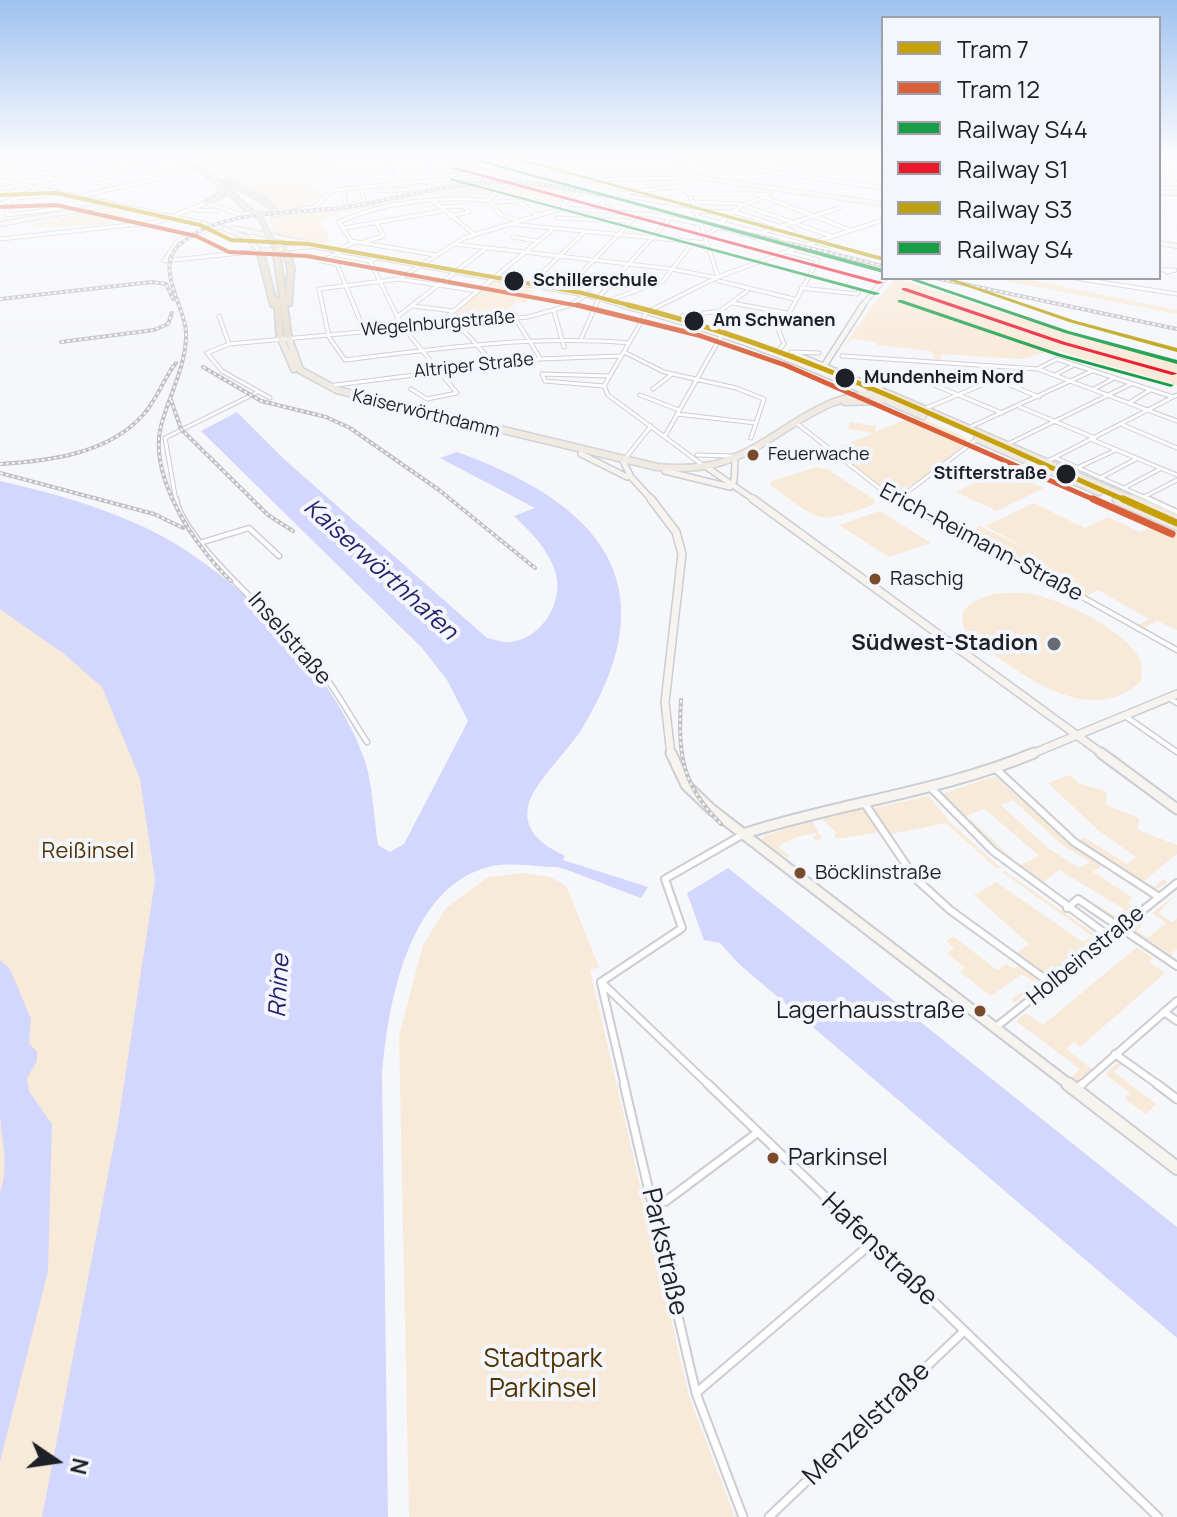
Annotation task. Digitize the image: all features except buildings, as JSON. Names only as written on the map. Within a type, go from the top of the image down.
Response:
[{"type":"highway","points":[[261,227],[272,250],[285,316]]},
{"type":"highway","points":[[285,248],[291,268],[285,316]]},
{"type":"highway","points":[[248,252],[259,250],[271,299],[278,310]]},
{"type":"highway","points":[[272,250],[278,310]]},
{"type":"highway","name":"Kaiserwörthdamm","points":[[278,310],[284,338]]},
{"type":"highway","name":"Kaiserwörthdamm","points":[[284,338],[285,316]]},
{"type":"main road","name":"Kaiserwörthdamm","points":[[284,338],[300,370],[328,386],[622,463]]},
{"type":"main road","name":"Kaiserwörthdamm","points":[[284,338],[291,366],[321,386],[622,463]]},
{"type":"main road","points":[[870,390],[977,439],[1177,519]]},
{"type":"main road","points":[[622,463],[665,471],[711,467],[736,459],[796,423],[870,390],[889,394],[968,428],[1177,526]]},
{"type":"main road","points":[[848,399],[891,402]]},
{"type":"main road","points":[[622,463],[670,468],[711,467]]},
{"type":"street","points":[[0,239],[104,227]]},
{"type":"street","points":[[205,227],[171,245],[164,261],[248,252]]},
{"type":"street","points":[[198,231],[217,227],[251,241],[259,250],[307,246],[566,289],[725,331]]},
{"type":"street","points":[[225,227],[338,252]]},
{"type":"street","points":[[352,227],[344,228],[351,241],[436,255]]},
{"type":"street","points":[[362,243],[384,236],[378,227]]},
{"type":"street","points":[[465,227],[475,234]]},
{"type":"street","points":[[399,279],[453,244],[500,227]]},
{"type":"street","points":[[530,227],[707,243]]},
{"type":"street","points":[[566,289],[626,227]]},
{"type":"street","points":[[581,339],[599,297],[663,227]]},
{"type":"street","points":[[702,227],[718,279]]},
{"type":"street","points":[[704,236],[719,227],[755,237]]},
{"type":"street","points":[[735,227],[828,250]]},
{"type":"street","points":[[759,233],[779,227]]},
{"type":"street","points":[[783,227],[793,231]]},
{"type":"street","points":[[807,227],[831,236]]},
{"type":"street","points":[[842,227],[850,230]]},
{"type":"street","points":[[809,244],[861,227]]},
{"type":"street","points":[[439,324],[552,230]]},
{"type":"street","points":[[532,283],[585,231]]},
{"type":"street","points":[[251,241],[253,237],[265,234]]},
{"type":"street","points":[[513,237],[538,241]]},
{"type":"street","points":[[276,238],[285,248]]},
{"type":"street","points":[[356,242],[322,261],[337,264],[364,330]]},
{"type":"street","points":[[613,299],[660,282],[693,242]]},
{"type":"street","points":[[453,244],[672,269],[794,299]]},
{"type":"street","points":[[397,317],[486,248]]},
{"type":"street","points":[[604,386],[648,311],[794,249]]},
{"type":"street","points":[[780,350],[779,331],[818,260],[787,252]]},
{"type":"street","points":[[374,259],[380,281],[402,326],[457,393],[427,399],[411,389]]},
{"type":"street","points":[[495,277],[588,294]]},
{"type":"street","points":[[478,291],[399,279],[319,289],[321,311],[329,334],[345,360],[475,343],[562,339],[629,343]]},
{"type":"street","points":[[825,370],[828,356],[851,319],[886,280]]},
{"type":"street","points":[[825,370],[856,320],[886,280]]},
{"type":"street","points":[[1088,280],[1177,294]]},
{"type":"street","points":[[801,288],[857,294],[859,291]]},
{"type":"street","points":[[682,316],[720,311],[748,290]]},
{"type":"street","name":"Wegelnburgstraße","points":[[229,344],[515,318],[554,311],[588,294]]},
{"type":"street","points":[[599,297],[648,311],[682,316],[780,350],[819,353]]},
{"type":"street","points":[[731,303],[787,313]]},
{"type":"street","points":[[412,305],[453,311]]},
{"type":"street","points":[[554,311],[564,347]]},
{"type":"street","points":[[219,316],[229,344],[211,348],[208,358],[256,393],[270,398]]},
{"type":"street","points":[[515,318],[540,359]]},
{"type":"street","points":[[456,322],[493,364]]},
{"type":"street","points":[[665,436],[725,331]]},
{"type":"street","points":[[780,350],[809,366],[870,390]]},
{"type":"street","points":[[791,352],[848,384],[870,390],[910,375],[1003,413]]},
{"type":"street","points":[[622,354],[633,353],[650,366],[672,374],[746,389],[764,399],[751,438]]},
{"type":"street","name":"Altriper Straße","points":[[328,386],[493,364],[622,354]]},
{"type":"street","points":[[802,357],[828,356]]},
{"type":"street","points":[[842,356],[1038,369],[1177,421]]},
{"type":"street","points":[[1038,369],[1057,359],[1175,396]]},
{"type":"street","points":[[909,360],[910,375]]},
{"type":"street","points":[[1055,375],[1075,365]]},
{"type":"street","points":[[994,366],[996,379]]},
{"type":"street","points":[[968,428],[1093,371]]},
{"type":"street","points":[[604,386],[545,381],[542,374],[610,376]]},
{"type":"street","points":[[653,389],[672,374]]},
{"type":"street","points":[[1093,390],[1114,378]]},
{"type":"street","points":[[923,409],[996,379],[1039,397]]},
{"type":"street","points":[[848,384],[853,390],[848,399]]},
{"type":"street","points":[[1006,445],[1132,384]]},
{"type":"street","points":[[604,386],[608,395],[681,448],[734,481],[1177,809]]},
{"type":"street","points":[[1129,403],[1151,390]]},
{"type":"street","name":"Inselstraße","points":[[256,393],[163,440],[177,507],[219,564],[316,664],[367,742]]},
{"type":"street","points":[[640,395],[678,412],[756,423]]},
{"type":"street","points":[[1042,464],[1175,396]]},
{"type":"street","points":[[1019,406],[1177,477]]},
{"type":"street","name":"Erich-Reimann-Straße","points":[[796,423],[891,499],[1007,555],[1177,650]]},
{"type":"street","points":[[1122,425],[1177,448]]},
{"type":"street","points":[[622,474],[622,463],[651,426]]},
{"type":"street","points":[[891,499],[910,490],[977,439]]},
{"type":"street","points":[[681,448],[697,455],[740,491],[766,507]]},
{"type":"street","points":[[1078,468],[1116,450]]},
{"type":"street","points":[[581,454],[622,474],[651,496],[671,520],[683,557],[675,608],[665,730],[669,754],[687,786],[743,834],[1177,1168]]},
{"type":"street","points":[[697,455],[736,459],[734,481]]},
{"type":"street","points":[[1055,458],[1177,512]]},
{"type":"street","points":[[1100,478],[1137,458]]},
{"type":"street","points":[[622,463],[634,482]]},
{"type":"street","points":[[1124,488],[1160,468]]},
{"type":"street","points":[[665,471],[740,491]]},
{"type":"street","points":[[1144,497],[1177,477]]},
{"type":"street","points":[[203,542],[249,528],[279,556]]},
{"type":"street","points":[[601,982],[682,928],[665,879],[743,834],[802,814],[931,788],[996,769],[1174,698]]},
{"type":"street","points":[[1125,716],[1177,752]]},
{"type":"street","points":[[996,769],[1074,842],[1159,897]]},
{"type":"street","points":[[931,788],[957,819],[1004,864],[1110,937]]},
{"type":"street","points":[[864,802],[915,878],[950,910],[1052,984]]},
{"type":"street","name":"Holbeinstraße","points":[[995,1028],[1177,883]]},
{"type":"street","points":[[1067,908],[1078,899],[1177,966]]},
{"type":"street","name":"Hafenstraße","points":[[601,982],[1158,1517]]},
{"type":"street","name":"Parkstraße","points":[[601,982],[696,1393],[743,1517]]},
{"type":"street","points":[[1076,1090],[1177,1001]]},
{"type":"street","points":[[1164,1012],[1177,1021]]},
{"type":"street","points":[[1115,1054],[1177,1099]]},
{"type":"street","points":[[653,1203],[666,1201],[757,1133]]},
{"type":"street","points":[[696,1393],[872,1243]]},
{"type":"street","name":"Menzelstraße","points":[[769,1517],[964,1331]]},
{"type":"green space","points":[[272,227],[324,227],[330,242],[316,244],[276,236]]},
{"type":"green space","points":[[494,280],[532,285],[527,289],[533,291],[525,303],[516,302],[506,313],[513,317],[446,320]]},
{"type":"green space","points":[[894,280],[902,280],[1084,338],[1177,363],[1177,385],[1055,350],[1021,359],[941,354],[941,360],[935,360],[930,351],[876,345],[876,342],[852,339],[844,347],[871,307]]},
{"type":"green space","points":[[1001,280],[1032,280],[1177,310],[1177,314]]},
{"type":"green space","points":[[916,416],[965,437],[968,442],[907,488],[887,493],[834,449],[874,433],[848,429],[850,422],[876,426],[875,432]]},
{"type":"green space","points":[[817,467],[827,469],[875,500],[873,505],[839,516],[819,516],[800,507],[771,486],[771,481]]},
{"type":"green space","points":[[1002,470],[1044,488],[997,511],[956,492]]},
{"type":"green space","points":[[1034,503],[1085,528],[1108,517],[1140,532],[1161,523],[1177,530],[1177,630],[1157,621],[1144,628],[1138,625],[1149,619],[1098,590],[1085,597],[1077,593],[1083,590],[1079,587],[1073,589],[972,532],[980,526],[1037,554],[985,526]]},
{"type":"green space","points":[[880,511],[931,543],[889,557],[839,525]]},
{"type":"green space","name":"Reißinsel","points":[[0,588],[92,652],[169,789],[93,1517],[0,1517]]},
{"type":"green space","name":"Südwest-Stadion","points":[[1026,593],[1074,609],[1123,639],[1142,663],[1141,681],[1124,693],[1106,699],[1087,700],[1068,696],[1032,680],[964,631],[962,614],[974,602],[999,594]]},
{"type":"green space","points":[[1070,775],[1078,783],[1107,792],[1106,805],[1139,818],[1138,830],[1177,845],[1177,854],[1144,881],[1154,887],[1164,879],[1168,882],[1155,891],[1077,842],[1084,837],[1127,864],[1136,857],[1098,830],[1048,783]]},
{"type":"green space","points":[[995,776],[1067,842],[1101,866],[1093,872],[1133,898],[1128,903],[1134,907],[1118,920],[1075,892],[1116,916],[1124,909],[1059,870],[1041,884],[967,822],[971,820],[1020,865],[1039,856],[985,809],[963,817],[941,794]],"holes":[[[1013,800],[1061,844],[1090,862],[1079,868],[1048,848],[1001,805]]]},
{"type":"green space","points":[[929,796],[950,822],[1000,867],[997,869],[946,823],[886,835],[874,808]]},
{"type":"green space","points":[[863,809],[879,832],[837,839],[834,835],[837,833],[822,819]]},
{"type":"green space","points":[[812,821],[822,838],[817,841],[813,838],[817,833],[797,837],[778,847],[790,856],[787,858],[761,840],[766,835]]},
{"type":"green space","points":[[1005,871],[1098,936],[1048,976],[1017,953],[1029,944],[974,895],[996,882],[1083,942],[1092,936],[1002,872]]},
{"type":"green space","name":"Stadtpark Parkinsel","points":[[524,873],[550,877],[566,886],[599,967],[590,970],[689,1396],[735,1517],[409,1517],[399,1036],[423,945],[446,908],[488,877]]},
{"type":"green space","points":[[1177,894],[1158,913],[1172,922],[1177,918],[1177,949],[1171,954],[1177,960],[1132,930],[1139,924],[1142,926],[1137,931],[1148,938],[1166,923],[1152,913]]},
{"type":"green space","points":[[953,936],[997,970],[1007,964],[1014,969],[1019,965],[1041,981],[1014,1003],[1011,1000],[1033,982],[1022,974],[991,996],[960,972],[965,968],[947,953],[954,948],[946,941]]},
{"type":"green space","points":[[1137,947],[1153,958],[1149,962],[1165,973],[1080,1047],[1074,1042],[1066,1049],[1092,1069],[1078,1082],[1072,1077],[1080,1069],[1016,1021],[1026,1013],[1043,1025]]},
{"type":"green space","points":[[1118,1062],[1122,1065],[1114,1072],[1156,1104],[1146,1114],[1125,1099],[1130,1093],[1105,1074]]},
{"type":"water","points":[[237,412],[284,459],[487,638],[511,642],[533,633],[542,625],[557,594],[555,571],[543,548],[514,516],[535,508],[440,458],[457,452],[506,472],[548,496],[581,522],[606,554],[619,589],[620,629],[609,675],[583,727],[536,788],[527,816],[537,838],[565,856],[563,860],[648,887],[641,898],[557,867],[492,866],[463,878],[440,897],[422,922],[408,951],[390,1015],[382,1074],[388,1517],[42,1517],[118,1123],[155,880],[140,779],[102,687],[64,654],[0,609],[0,481],[74,500],[144,527],[211,568],[276,625],[330,692],[350,726],[368,771],[378,845],[390,852],[404,844],[468,721],[447,680],[422,648],[201,431]]},
{"type":"water","points":[[728,868],[1177,1227],[1177,1338],[739,964],[720,943],[704,940],[687,893]]},
{"type":"water","points":[[0,960],[10,969],[31,1019],[29,1043],[37,1052],[37,1061],[27,1078],[29,1091],[52,1124],[48,1271],[0,1462],[0,1193],[5,1162],[0,1114]]},
{"type":"railway","points":[[211,227],[195,233],[178,246],[169,265],[184,322],[186,344],[161,426],[159,446],[168,489],[178,510],[203,550],[231,581]]},
{"type":"railway","points":[[754,235],[777,240]]},
{"type":"railway","points":[[789,243],[881,266]]},
{"type":"railway","points":[[944,280],[1177,329]]},
{"type":"railway","points":[[0,299],[152,282],[166,284],[173,299]]},
{"type":"railway","points":[[61,342],[154,330],[168,324],[172,313]]},
{"type":"railway","points":[[0,464],[38,461],[77,453],[113,439],[143,415],[176,363]]},
{"type":"railway","points":[[203,367],[261,401],[326,417],[350,428],[439,490],[535,568]]},
{"type":"railway","points":[[171,400],[181,429],[268,515],[293,531]]},
{"type":"railway","points":[[0,473],[154,514],[183,528]]},
{"type":"railway","points":[[681,700],[680,737],[685,768],[697,795],[721,824]]},
{"type":"tram line","name":"12","points":[[154,227],[196,236],[229,252],[307,256],[579,305],[698,335],[785,365],[1172,534]]},
{"type":"tram line","name":"7","points":[[204,227],[231,240],[308,244],[582,293],[701,323],[789,354],[1177,523]]},
{"type":"rail line","name":"S4","points":[[629,227],[877,294]]},
{"type":"rail line","name":"S1","points":[[672,227],[880,283]]},
{"type":"rail line","name":"S44","points":[[720,227],[881,270]]},
{"type":"rail line","name":"S3","points":[[765,227],[881,258]]},
{"type":"rail line","name":"S44","points":[[914,280],[1067,332],[1177,362]]},
{"type":"rail line","name":"S3","points":[[951,280],[1071,321],[1177,350]]},
{"type":"rail line","name":"S1","points":[[904,289],[1063,343],[1174,374]]},
{"type":"rail line","name":"S4","points":[[900,301],[1059,355],[1171,385]]},
{"type":"place","name":"Schillerschule","points":[[514,281]]},
{"type":"place","name":"Am Schwanen","points":[[694,321]]},
{"type":"place","name":"Mundenheim Nord","points":[[845,378]]},
{"type":"place","name":"Feuerwache","points":[[753,455]]},
{"type":"place","name":"Stifterstraße","points":[[1066,474]]},
{"type":"place","name":"Raschig","points":[[875,579]]},
{"type":"place","name":"Südwest-Stadion","points":[[1054,644]]},
{"type":"place","name":"Böcklinstraße","points":[[800,873]]},
{"type":"place","name":"Lagerhausstraße","points":[[980,1011]]},
{"type":"place","name":"Parkinsel","points":[[773,1158]]},
{"type":"water label","name":"Kaiserwörthhafen","points":[[380,570]]},
{"type":"water label","name":"Rhine","points":[[280,986]]}]
